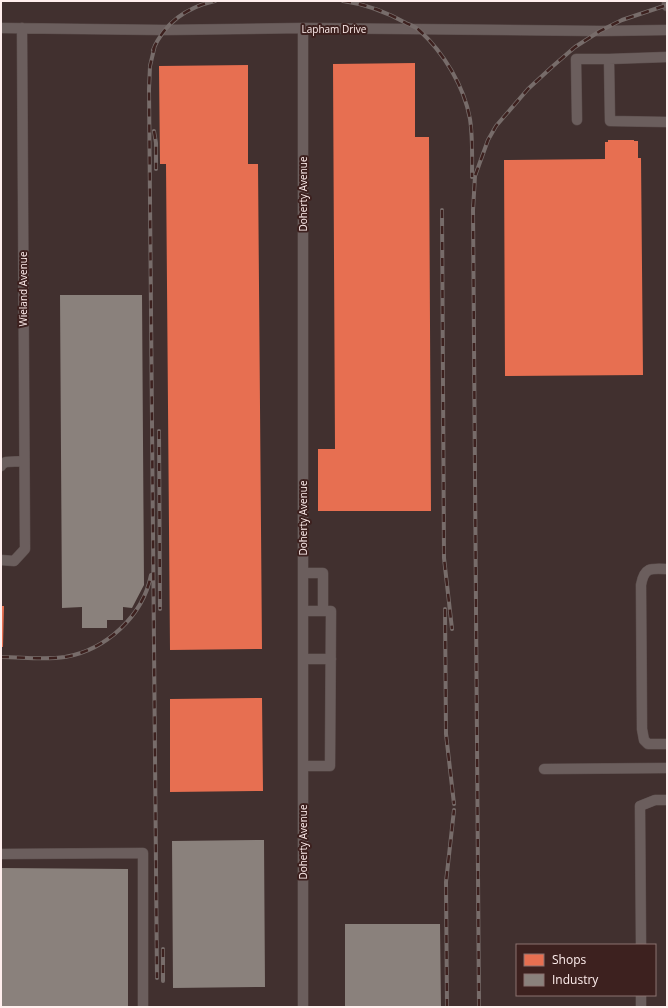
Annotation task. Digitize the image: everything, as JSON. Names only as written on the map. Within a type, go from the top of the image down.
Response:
[{"type":"street","points":[[667,1],[667,6]]},
{"type":"street","name":"Lapham Drive","points":[[1,28],[164,30],[303,28],[600,31],[667,30]]},
{"type":"street","name":"Wieland Avenue","points":[[1,560],[14,561],[25,549],[22,28]]},
{"type":"street","name":"Doherty Avenue","points":[[303,28],[303,1007]]},
{"type":"street","points":[[577,120],[576,59],[667,58]]},
{"type":"street","points":[[609,59],[610,121],[667,122]]},
{"type":"street","points":[[1,466],[6,462],[24,461]]},
{"type":"street","points":[[667,569],[652,568],[645,572],[641,585],[643,735],[644,740],[648,744],[667,744]]},
{"type":"street","points":[[303,573],[324,573],[323,611]]},
{"type":"street","points":[[303,611],[331,611],[330,766],[303,766]]},
{"type":"street","points":[[303,659],[331,659]]},
{"type":"street","points":[[544,769],[667,768]]},
{"type":"street","points":[[641,944],[640,806],[655,800],[667,800]]},
{"type":"street","points":[[1,854],[143,853],[143,1007]]},
{"type":"street","points":[[641,996],[641,1007]]},
{"type":"building: Shops","points":[[415,63],[415,137],[429,137],[431,511],[318,511],[318,449],[335,449],[333,64]]},
{"type":"building: Shops","points":[[248,65],[248,164],[258,164],[262,649],[170,650],[166,164],[160,164],[159,66]]},
{"type":"building: Shops","points":[[608,140],[638,141],[638,158],[641,158],[643,375],[505,376],[504,160],[605,159],[605,142],[608,142]]},
{"type":"building: Shops","points":[[1,606],[4,606],[3,647],[1,647]]},
{"type":"building: Shops","points":[[262,698],[263,791],[170,792],[170,699]]},
{"type":"building: Industry","points":[[60,295],[142,295],[144,585],[132,608],[123,607],[123,620],[107,620],[107,628],[82,628],[82,607],[62,608]]},
{"type":"building: Industry","points":[[264,840],[265,987],[173,988],[172,841]]},
{"type":"building: Industry","points":[[1,868],[128,869],[128,1007],[1,1007]]},
{"type":"building: Industry","points":[[345,924],[440,924],[441,1007],[345,1007]]},
{"type":"railway","points":[[153,50],[163,32],[170,24],[195,7],[215,1]]},
{"type":"railway","points":[[343,1],[360,4],[391,15],[419,30],[437,49],[458,82],[467,107],[472,133],[472,177]]},
{"type":"railway","points":[[479,1007],[473,210],[475,176],[488,140],[496,126],[528,89],[553,66],[575,47],[600,31],[622,20],[667,5]]},
{"type":"railway","points":[[155,45],[150,66],[149,89],[157,978]]},
{"type":"railway","points":[[154,131],[156,143],[156,169]]},
{"type":"railway","points":[[442,210],[444,558],[452,629]]},
{"type":"railway","points":[[159,431],[160,609]]},
{"type":"railway","points":[[1,657],[57,658],[80,653],[95,647],[108,639],[131,617],[147,590],[151,575]]},
{"type":"railway","points":[[445,609],[446,734],[454,804]]},
{"type":"railway","points":[[447,1007],[446,882],[454,810]]},
{"type":"railway","points":[[163,949],[163,981]]}]
